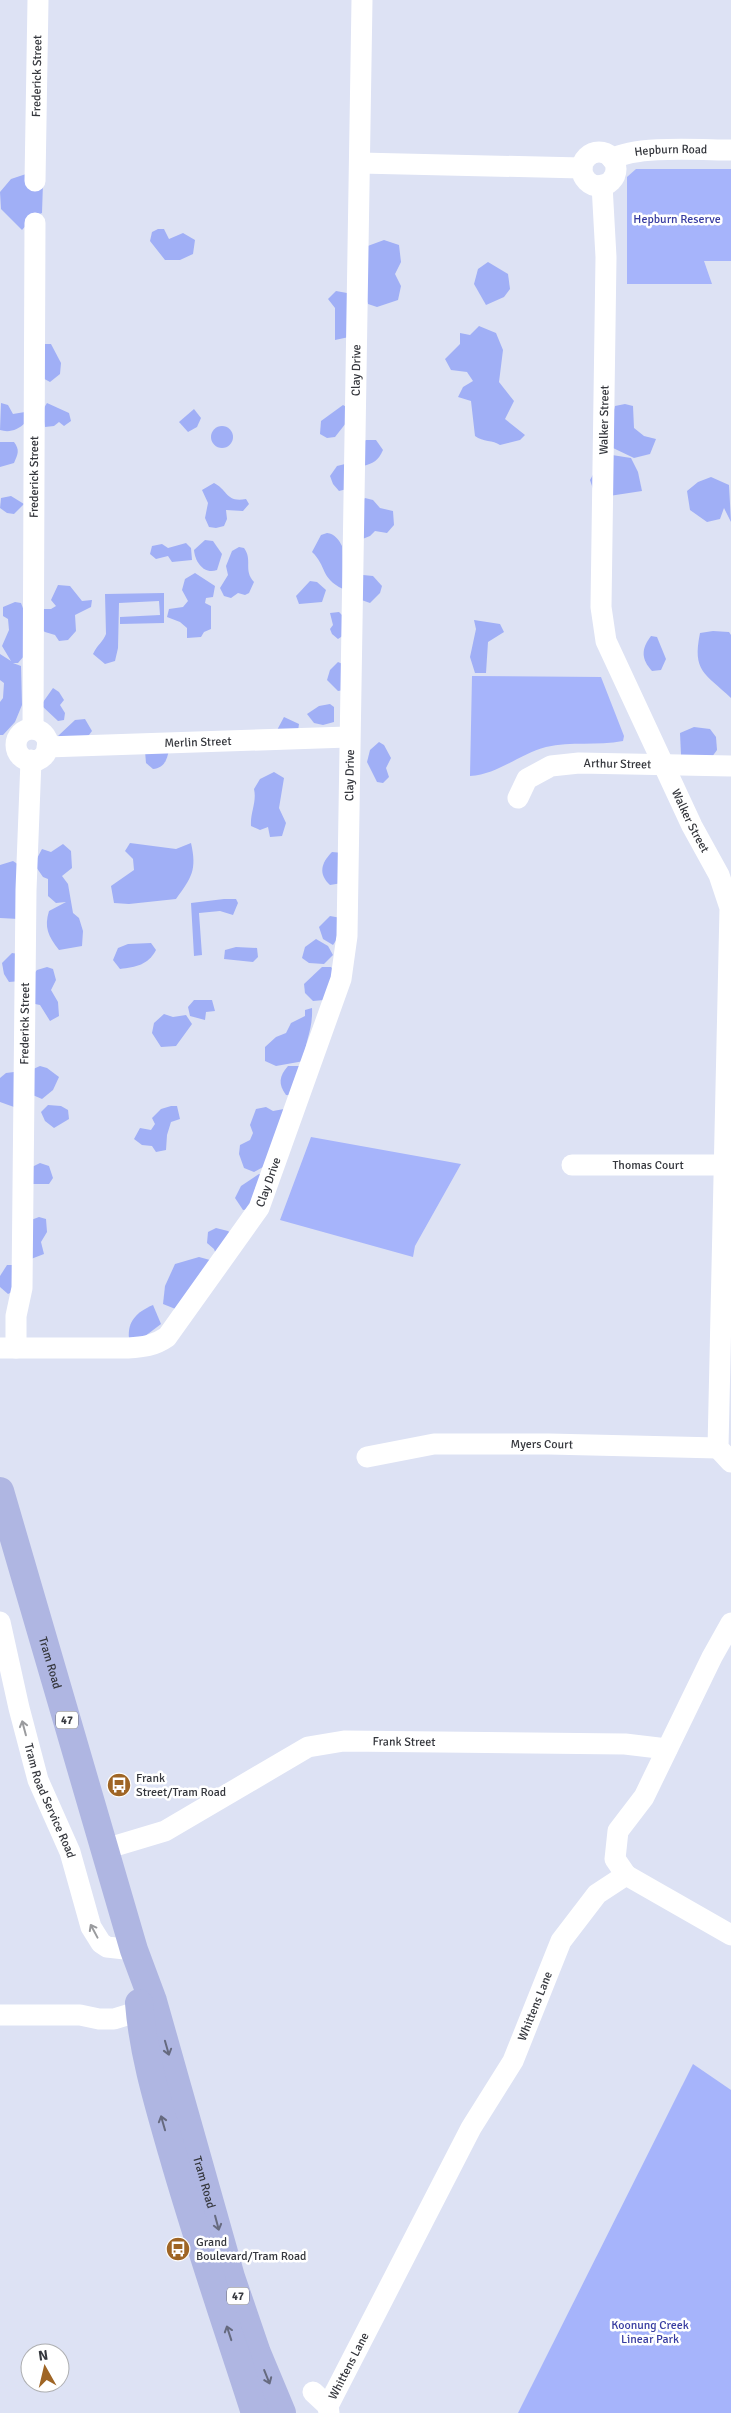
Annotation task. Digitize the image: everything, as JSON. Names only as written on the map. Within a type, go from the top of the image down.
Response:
[{"type":"main road","name":"Tram Road","points":[[0,1491],[134,1950],[144,2003],[158,2104],[179,2181],[255,2413]]},
{"type":"main road","name":"Tram Road","points":[[144,2003],[204,2176],[232,2278],[257,2353],[282,2413]]},
{"type":"main road","points":[[179,2181],[204,2176]]},
{"type":"street","name":"Frederick Street","points":[[35,181],[38,0]]},
{"type":"street","name":"Clay Drive","points":[[14,1348],[128,1348],[157,1343],[167,1336],[259,1208],[341,979],[347,936],[348,737],[362,0]]},
{"type":"street","name":"Hepburn Road","points":[[612,159],[619,155],[648,151],[731,150]]},
{"type":"street","points":[[597,152],[608,155],[612,159],[616,170],[607,184],[602,185],[590,183],[583,174],[582,168],[587,157],[597,152]]},
{"type":"street","points":[[360,163],[582,168]]},
{"type":"street","name":"Walker Street","points":[[602,185],[606,257],[601,607],[606,642],[692,826],[719,875],[730,908],[724,1165],[724,1455]]},
{"type":"street","name":"Frederick Street","points":[[14,1348],[16,1316],[22,1288],[26,890],[24,750],[46,736],[41,731],[33,730],[35,223]]},
{"type":"street","name":"Merlin Street","points":[[24,750],[348,737]]},
{"type":"street","name":"Arthur Street","points":[[518,798],[527,779],[551,766],[579,763],[731,766]]},
{"type":"street","name":"Thomas Court","points":[[572,1165],[724,1165]]},
{"type":"street","name":"Myers Court","points":[[367,1457],[434,1444],[559,1444],[724,1455]]},
{"type":"street","name":"Tram Road Service Road","points":[[0,1622],[19,1708],[38,1780],[70,1852],[91,1927],[101,1943],[107,1947],[134,1950]]},
{"type":"street","points":[[731,1623],[644,1797],[618,1831],[615,1859],[626,1876],[731,1935]]},
{"type":"street","name":"Frank Street","points":[[107,1856],[142,1853],[165,1831],[308,1746],[344,1741],[624,1744],[667,1749]]},
{"type":"street","name":"Whittens Lane","points":[[323,2404],[471,2128],[512,2061],[561,1941],[597,1894],[626,1876]]},
{"type":"street","points":[[0,2015],[80,2015],[99,2019],[114,2019],[144,2003]]},
{"type":"green space","name":"Hepburn Reserve","points":[[636,169],[731,169],[731,261],[704,261],[712,284],[627,284],[627,177]]},
{"type":"green space","points":[[472,676],[601,677],[624,736],[623,741],[565,744],[546,747],[490,772],[470,776]]},
{"type":"green space","points":[[311,1137],[461,1164],[415,1246],[413,1257],[280,1220]]},
{"type":"green space","name":"Koonung Creek Linear Park","points":[[693,2064],[731,2090],[731,2413],[518,2413]]},
{"type":"shaded area","points":[[26,174],[43,183],[42,213],[34,216],[22,230],[1,209],[0,192],[11,179]]},
{"type":"shaded area","points":[[164,229],[169,239],[183,233],[195,240],[193,254],[180,260],[165,260],[150,241],[152,232]]},
{"type":"shaded area","points":[[384,240],[399,245],[401,262],[395,274],[401,286],[398,300],[377,307],[368,304],[361,284],[365,247]]},
{"type":"shaded area","points":[[488,262],[508,274],[510,289],[504,297],[486,305],[474,284],[478,269]]},
{"type":"shaded area","points":[[336,291],[358,295],[349,337],[335,340],[335,308],[328,299]]},
{"type":"shaded area","points":[[479,326],[496,333],[503,350],[499,382],[514,401],[505,419],[525,435],[520,440],[500,445],[475,436],[471,401],[458,397],[463,387],[473,381],[467,372],[451,370],[445,359],[460,344],[460,333],[470,335]]},
{"type":"shaded area","points":[[45,344],[51,344],[61,363],[60,374],[50,382],[39,376],[38,355]]},
{"type":"shaded area","points":[[1,403],[8,405],[13,414],[25,412],[25,423],[13,430],[0,430]]},
{"type":"shaded area","points":[[47,403],[69,413],[71,421],[64,426],[59,422],[54,426],[45,427],[42,411]]},
{"type":"shaded area","points":[[625,404],[633,406],[634,428],[644,436],[656,439],[650,454],[634,458],[613,448],[615,406]]},
{"type":"shaded area","points":[[343,405],[348,408],[346,423],[335,437],[327,438],[320,434],[321,421]]},
{"type":"shaded area","points":[[194,409],[201,418],[197,427],[188,432],[179,422]]},
{"type":"shaded area","points":[[222,426],[230,429],[233,437],[230,445],[222,448],[214,445],[211,437],[214,429]]},
{"type":"shaded area","points":[[366,440],[376,440],[383,450],[375,461],[363,466],[359,445]]},
{"type":"shaded area","points":[[0,442],[14,442],[16,445],[18,452],[14,463],[0,467]]},
{"type":"shaded area","points":[[612,455],[631,458],[638,472],[642,491],[596,498],[590,480],[599,464]]},
{"type":"shaded area","points":[[345,464],[347,489],[339,491],[333,484],[330,476],[337,466]]},
{"type":"shaded area","points":[[711,477],[729,485],[731,522],[724,508],[720,519],[707,522],[690,510],[687,491],[698,482]]},
{"type":"shaded area","points":[[214,483],[231,498],[246,499],[249,504],[243,511],[226,510],[227,519],[224,526],[216,528],[209,527],[205,518],[208,503],[202,490]]},
{"type":"shaded area","points":[[11,496],[24,504],[14,514],[7,513],[0,508],[1,498]]},
{"type":"shaded area","points":[[365,498],[373,500],[380,508],[393,511],[394,525],[387,533],[375,531],[370,536],[360,540],[356,505]]},
{"type":"shaded area","points":[[327,533],[334,536],[342,546],[343,589],[331,581],[312,552],[321,535]]},
{"type":"shaded area","points":[[205,540],[213,541],[222,554],[217,570],[208,571],[204,569],[196,559],[194,550]]},
{"type":"shaded area","points":[[186,543],[191,548],[192,560],[172,562],[168,556],[156,559],[150,554],[152,546],[162,544],[168,548]]},
{"type":"shaded area","points":[[239,547],[244,548],[247,552],[249,573],[254,582],[249,593],[245,595],[238,593],[231,598],[224,596],[220,588],[228,575],[226,566],[232,551]]},
{"type":"shaded area","points":[[195,573],[215,586],[213,597],[206,598],[205,603],[211,606],[211,629],[204,632],[201,637],[187,638],[187,628],[180,622],[167,617],[169,609],[183,607],[188,601],[182,590],[185,579]]},
{"type":"shaded area","points":[[363,575],[373,576],[382,586],[380,593],[370,603],[356,598]]},
{"type":"shaded area","points":[[310,581],[317,582],[326,590],[322,602],[299,604],[296,596]]},
{"type":"shaded area","points":[[58,585],[70,586],[82,601],[92,600],[91,607],[75,615],[76,631],[68,640],[59,641],[55,635],[45,632],[35,625],[40,609],[51,609],[56,606],[51,600]]},
{"type":"shaded area","points":[[164,593],[164,623],[120,624],[120,617],[160,615],[159,601],[119,603],[118,648],[115,661],[105,664],[93,654],[106,634],[105,594]]},
{"type":"shaded area","points":[[15,602],[21,603],[24,611],[24,656],[18,663],[13,663],[21,666],[22,705],[15,722],[3,735],[0,735],[0,702],[3,698],[4,683],[0,680],[0,654],[11,661],[2,646],[9,630],[8,619],[3,616],[3,607]]},
{"type":"shaded area","points":[[339,612],[344,617],[344,635],[338,639],[332,634],[330,629],[333,625],[330,613]]},
{"type":"shaded area","points":[[474,620],[500,624],[504,632],[488,642],[486,673],[475,673],[470,657],[476,629]]},
{"type":"shaded area","points":[[713,631],[729,632],[731,635],[731,698],[708,677],[699,664],[698,646],[700,633]]},
{"type":"shaded area","points":[[651,636],[657,637],[666,659],[661,670],[652,671],[644,658],[645,645]]},
{"type":"shaded area","points":[[338,662],[347,666],[344,690],[338,691],[327,680],[330,670]]},
{"type":"shaded area","points":[[53,688],[59,692],[64,700],[60,705],[65,713],[64,720],[58,721],[41,705]]},
{"type":"shaded area","points":[[330,704],[334,707],[334,722],[323,725],[314,723],[307,714],[319,706]]},
{"type":"shaded area","points":[[284,717],[299,724],[298,731],[276,732]]},
{"type":"shaded area","points":[[85,719],[92,731],[89,735],[64,748],[58,736],[75,720]]},
{"type":"shaded area","points":[[694,727],[710,729],[716,737],[717,750],[709,761],[681,755],[680,733]]},
{"type":"shaded area","points":[[379,742],[384,745],[391,758],[386,768],[389,777],[383,783],[377,782],[367,762],[370,750]]},
{"type":"shaded area","points":[[169,750],[166,760],[160,767],[153,769],[146,763],[145,751]]},
{"type":"shaded area","points":[[274,772],[284,778],[279,808],[286,823],[282,836],[270,837],[268,827],[260,830],[251,826],[251,821],[255,798],[254,789],[260,779]]},
{"type":"shaded area","points":[[130,843],[176,849],[191,843],[193,852],[192,873],[176,899],[129,904],[114,903],[111,886],[134,870],[133,859],[125,851]]},
{"type":"shaded area","points":[[63,844],[71,851],[72,868],[62,876],[68,884],[73,913],[79,918],[83,931],[82,946],[59,950],[48,931],[47,922],[49,911],[66,902],[56,903],[48,896],[48,879],[43,877],[34,864],[42,849],[51,852]]},
{"type":"shaded area","points":[[332,852],[343,853],[342,883],[330,885],[322,873],[322,869],[325,860]]},
{"type":"shaded area","points":[[13,861],[22,867],[19,919],[0,918],[0,865]]},
{"type":"shaded area","points":[[236,899],[238,903],[233,915],[220,911],[199,913],[202,955],[194,956],[191,903]]},
{"type":"shaded area","points":[[330,916],[341,918],[339,936],[333,945],[323,939],[319,927]]},
{"type":"shaded area","points":[[316,939],[328,946],[333,955],[324,964],[309,963],[302,958],[305,947]]},
{"type":"shaded area","points":[[151,943],[156,950],[149,959],[141,964],[120,969],[113,960],[118,948],[128,944]]},
{"type":"shaded area","points":[[236,947],[257,948],[258,957],[253,962],[224,959],[225,950]]},
{"type":"shaded area","points":[[12,953],[26,955],[21,981],[9,982],[4,974],[2,963]]},
{"type":"shaded area","points":[[47,967],[53,969],[56,980],[51,990],[58,1002],[59,1016],[50,1021],[40,1005],[35,1004],[25,984],[37,970]]},
{"type":"shaded area","points":[[322,967],[331,967],[336,974],[324,1000],[313,1001],[305,993],[304,984]]},
{"type":"shaded area","points":[[194,1000],[212,1000],[215,1011],[206,1012],[205,1020],[190,1016],[188,1007]]},
{"type":"shaded area","points":[[312,1008],[304,1061],[276,1066],[265,1061],[265,1047],[276,1037],[286,1033],[291,1023],[305,1016],[305,1010]]},
{"type":"shaded area","points":[[164,1014],[173,1017],[186,1015],[192,1024],[176,1046],[161,1047],[152,1033],[154,1023]]},
{"type":"shaded area","points":[[40,1066],[47,1068],[59,1077],[53,1090],[42,1099],[28,1093],[31,1070]]},
{"type":"shaded area","points":[[288,1066],[301,1066],[300,1096],[286,1095],[282,1087],[281,1077]]},
{"type":"shaded area","points":[[14,1072],[14,1107],[0,1102],[0,1078],[6,1073]]},
{"type":"shaded area","points":[[48,1105],[61,1106],[68,1110],[69,1119],[54,1128],[45,1121],[41,1112]]},
{"type":"shaded area","points":[[177,1106],[180,1119],[171,1122],[167,1135],[166,1150],[156,1152],[152,1146],[142,1145],[134,1139],[140,1128],[151,1130],[155,1124],[152,1118],[161,1109]]},
{"type":"shaded area","points":[[266,1107],[273,1111],[284,1109],[265,1166],[254,1172],[244,1168],[239,1154],[240,1145],[250,1140],[253,1133],[250,1125],[256,1109]]},
{"type":"shaded area","points":[[40,1163],[49,1166],[53,1178],[49,1184],[31,1184],[32,1167]]},
{"type":"shaded area","points":[[259,1174],[266,1176],[249,1209],[243,1210],[235,1198],[241,1186]]},
{"type":"shaded area","points":[[39,1217],[46,1219],[47,1232],[41,1242],[44,1254],[31,1259],[31,1220]]},
{"type":"shaded area","points":[[216,1228],[228,1231],[238,1239],[217,1257],[214,1249],[207,1243],[208,1232]]},
{"type":"shaded area","points":[[199,1257],[210,1260],[178,1310],[163,1304],[165,1286],[175,1264]]},
{"type":"shaded area","points":[[7,1265],[14,1265],[18,1289],[8,1294],[0,1287],[0,1276]]},
{"type":"shaded area","points":[[153,1305],[161,1324],[136,1343],[129,1339],[131,1322],[138,1314]]},
{"type":"place","name":"Frank Street/Tram Road","points":[[119,1785]]},
{"type":"place","name":"Grand Boulevard/Tram Road","points":[[178,2249]]}]
